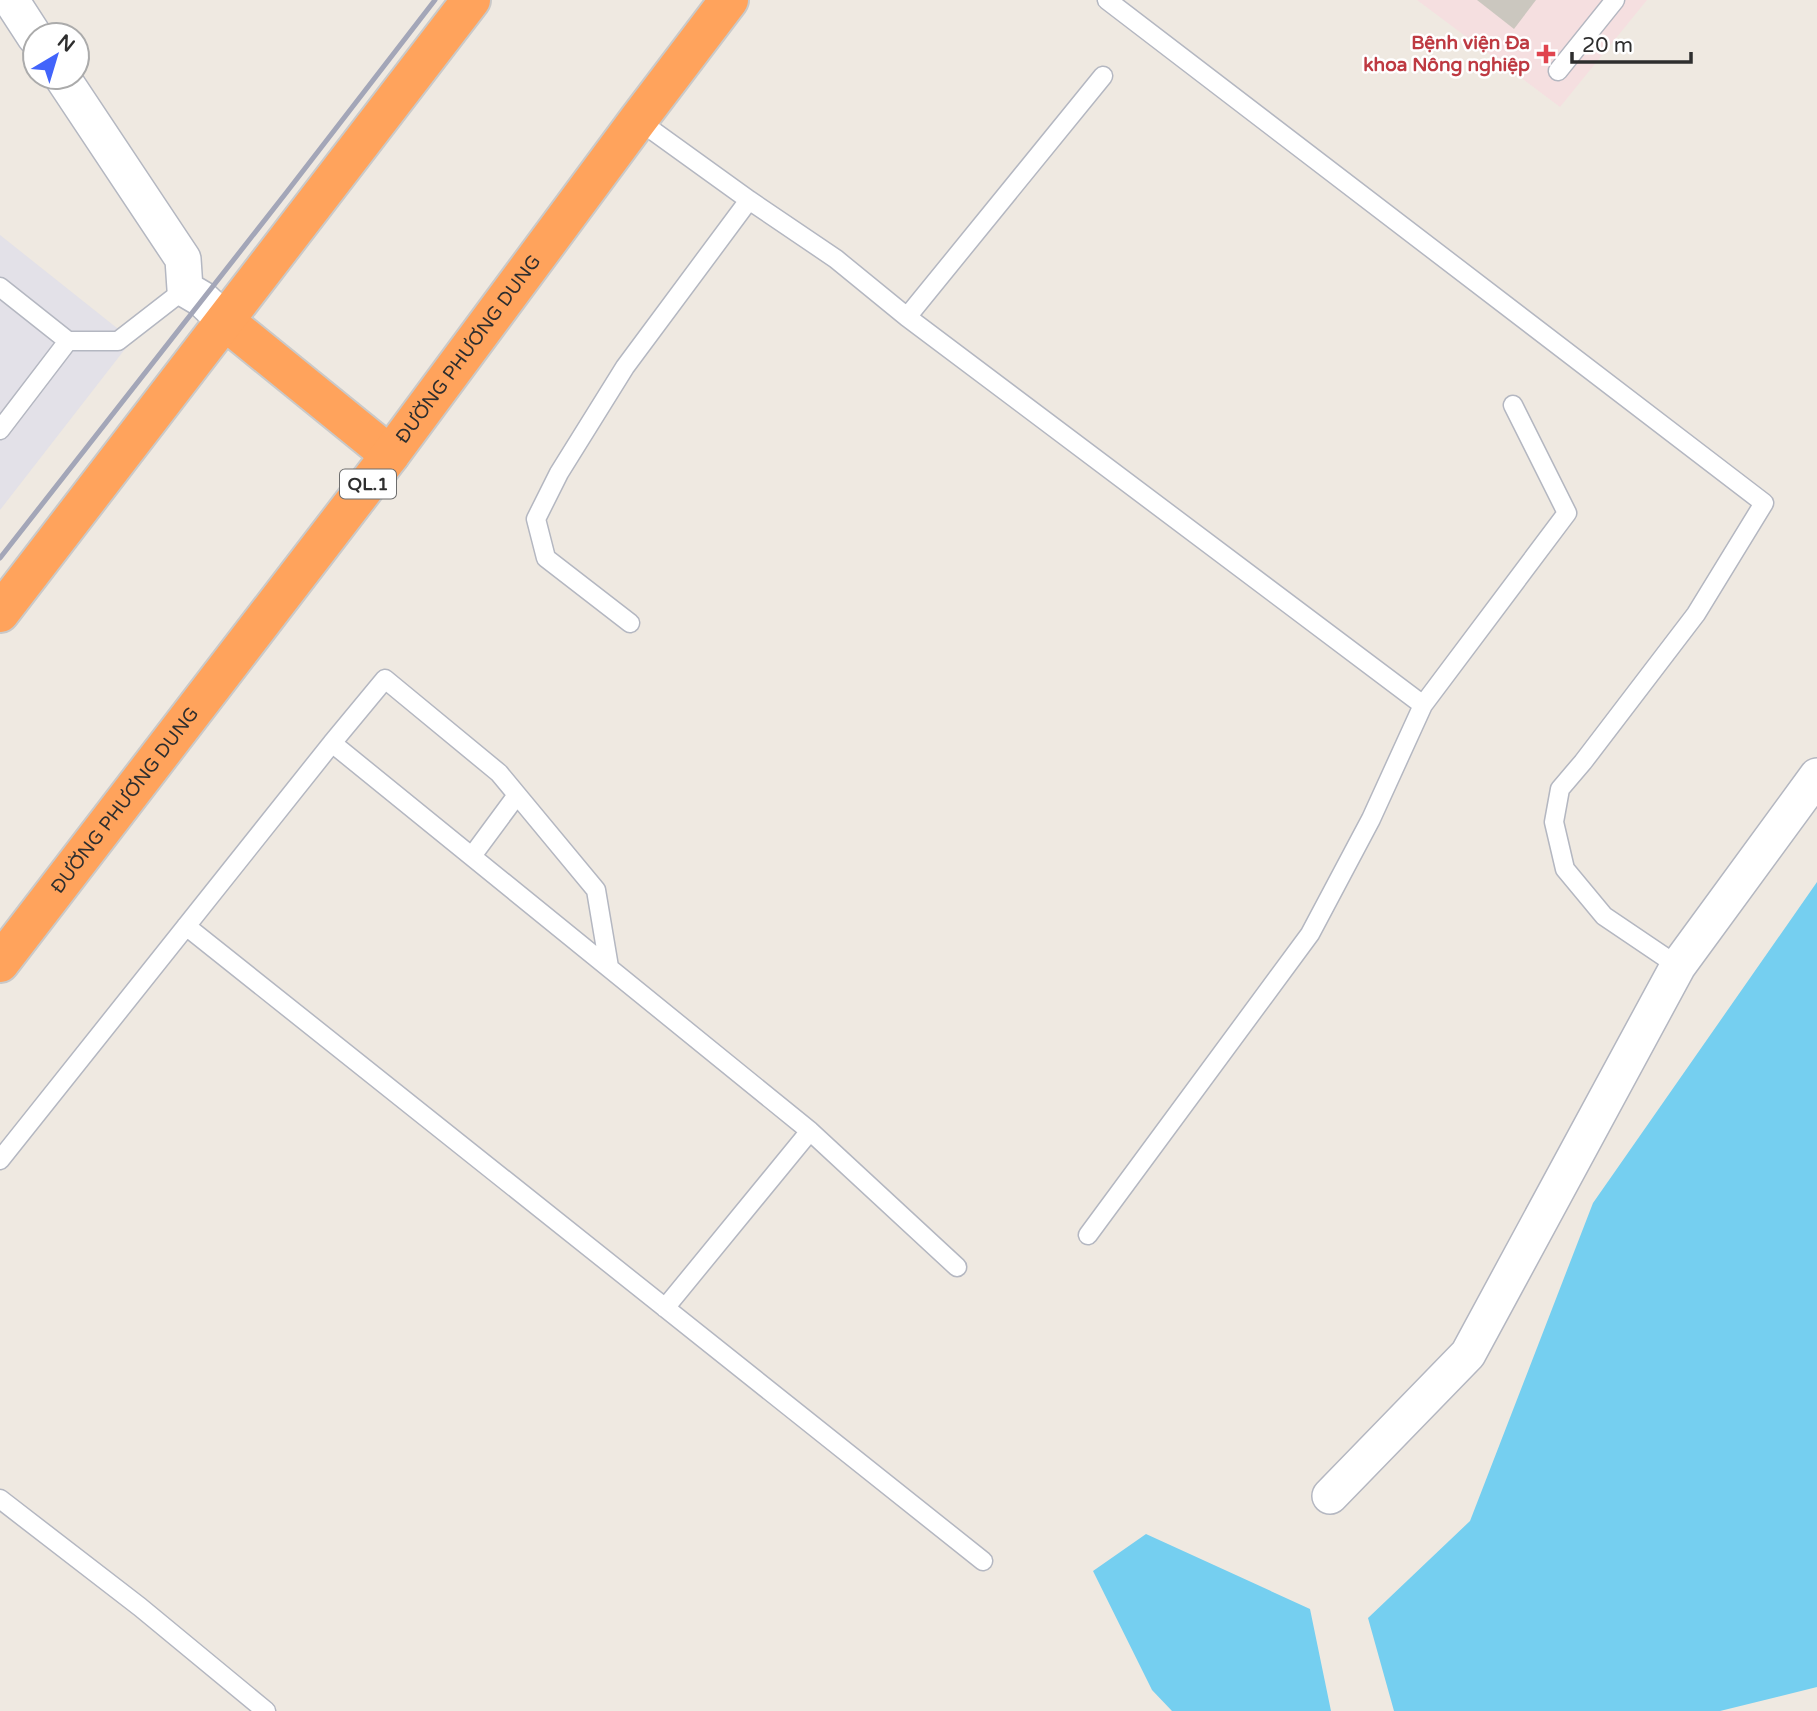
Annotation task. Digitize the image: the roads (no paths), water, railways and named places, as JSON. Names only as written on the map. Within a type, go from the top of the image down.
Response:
[{"type":"highway","points":[[0,613],[471,0]]},
{"type":"highway","name":"ĐƯỜNG PHƯƠNG DUNG","points":[[0,963],[390,455],[729,0]]},
{"type":"highway","points":[[225,321],[390,455]]},
{"type":"street","points":[[10,0],[24,21]]},
{"type":"street","points":[[71,91],[183,258],[185,289],[202,299],[225,321]]},
{"type":"street","points":[[1330,1496],[1468,1354],[1678,966],[1817,776]]},
{"type":"lane","points":[[1107,0],[1764,503],[1696,614],[1560,789],[1554,822],[1565,869],[1604,916],[1678,966]]},
{"type":"lane","points":[[1558,71],[1615,0]]},
{"type":"lane","points":[[907,317],[1103,76]]},
{"type":"lane","points":[[638,120],[836,259],[907,317],[1423,705]]},
{"type":"lane","points":[[630,624],[546,558],[536,519],[559,473],[625,367],[749,200]]},
{"type":"lane","points":[[0,287],[68,341],[118,341],[185,289]]},
{"type":"lane","points":[[0,430],[68,341]]},
{"type":"lane","points":[[1088,1235],[1310,934],[1371,818],[1423,705],[1567,513],[1513,405]]},
{"type":"lane","points":[[0,1160],[385,679],[499,773],[596,890],[609,967]]},
{"type":"lane","points":[[332,743],[810,1131],[957,1268]]},
{"type":"lane","points":[[472,856],[517,795]]},
{"type":"lane","points":[[186,926],[983,1561]]},
{"type":"lane","points":[[665,1308],[810,1131]]},
{"type":"lane","points":[[0,1499],[140,1607],[266,1711]]},
{"type":"water","points":[[1817,882],[1817,1687],[1720,1711],[1394,1711],[1368,1618],[1470,1521],[1593,1203]]},
{"type":"water","points":[[1146,1534],[1310,1609],[1331,1711],[1172,1711],[1152,1690],[1093,1571]]},
{"type":"railway","points":[[0,558],[435,0]]},
{"type":"place","name":"Bệnh viện Đa khoa Nông nghiệp","points":[[1546,54]]}]
